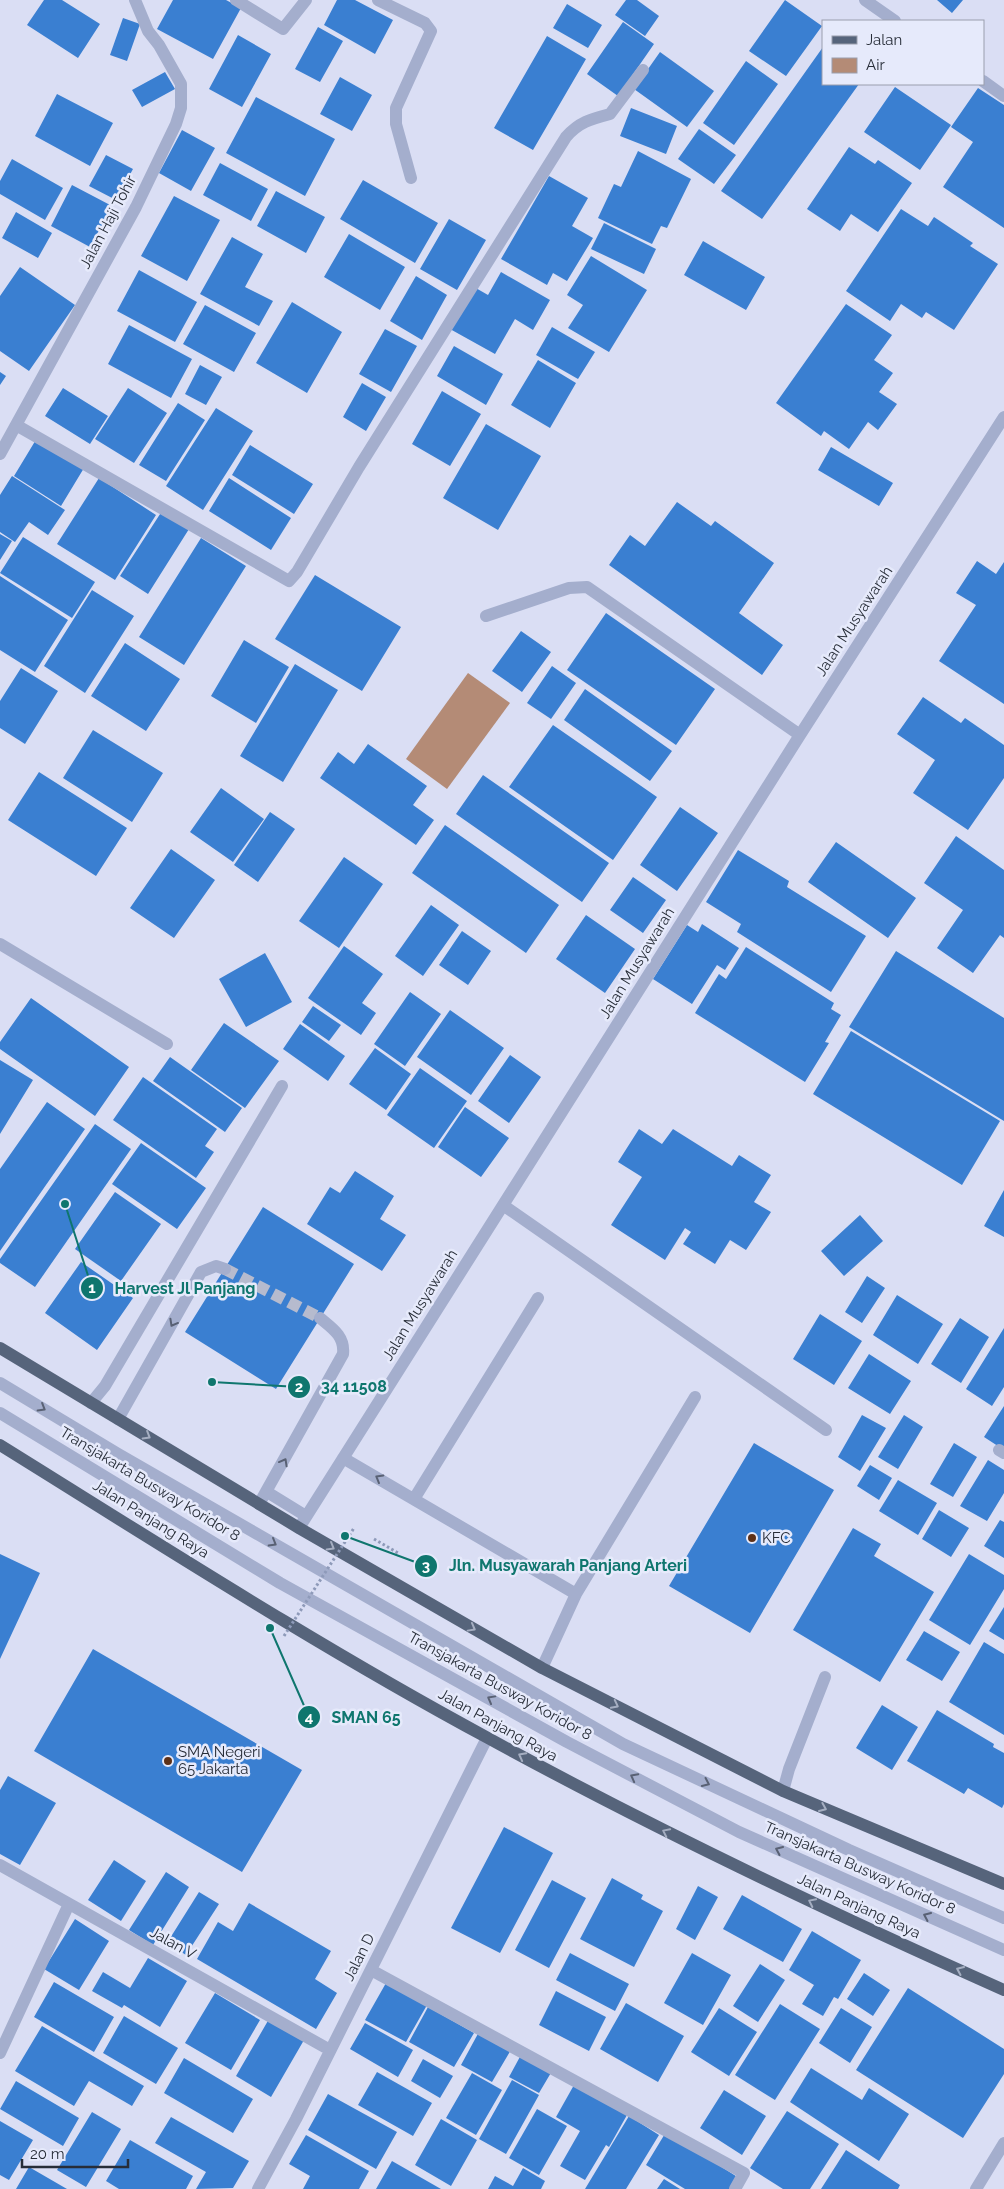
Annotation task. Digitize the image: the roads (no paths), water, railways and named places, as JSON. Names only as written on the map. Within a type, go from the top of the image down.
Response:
[{"type":"main road","points":[[0,1348],[299,1528],[542,1668],[783,1791],[1004,1884]]},
{"type":"main road","name":"Jalan Panjang Raya","points":[[0,1445],[326,1647],[487,1738],[644,1821],[869,1930],[1004,1990]]},
{"type":"street","name":"Jalan Haji Tohir","points":[[0,454],[136,207],[176,124],[181,108],[182,84],[148,30],[135,0]]},
{"type":"street","points":[[236,0],[283,29],[306,0]]},
{"type":"street","points":[[378,0],[425,23],[431,31],[396,108],[396,124],[412,178]]},
{"type":"street","points":[[865,0],[894,20]]},
{"type":"street","points":[[16,425],[289,581],[297,572],[359,466],[566,138],[574,128],[587,119],[610,114],[643,70]]},
{"type":"street","points":[[984,82],[1004,96]]},
{"type":"street","name":"Jalan Musyawarah","points":[[299,1528],[1004,416]]},
{"type":"street","points":[[486,616],[569,588],[587,588],[800,735]]},
{"type":"street","points":[[0,944],[167,1044]]},
{"type":"street","points":[[91,1402],[110,1377],[282,1086]]},
{"type":"street","points":[[503,1206],[826,1430]]},
{"type":"street","points":[[118,1419],[201,1272],[216,1266],[225,1269]]},
{"type":"street","points":[[414,1499],[538,1298]]},
{"type":"street","points":[[259,1504],[268,1492],[343,1354],[342,1344],[337,1332],[320,1318]]},
{"type":"street","name":"Transjakarta Busway Koridor 8","points":[[0,1383],[118,1454],[623,1744],[849,1850],[1004,1918]]},
{"type":"street","points":[[542,1668],[576,1594],[695,1397]]},
{"type":"street","name":"Transjakarta Busway Koridor 8","points":[[0,1413],[280,1583],[567,1742],[739,1832],[1004,1950]]},
{"type":"street","points":[[343,1458],[576,1594]]},
{"type":"street","points":[[268,1492],[306,1516]]},
{"type":"street","points":[[783,1791],[789,1769],[824,1677]]},
{"type":"street","name":"Jalan D","points":[[258,2189],[296,2119],[487,1738]]},
{"type":"street","name":"Jalan V","points":[[0,1865],[330,2050]]},
{"type":"street","points":[[0,2053],[69,1904]]},
{"type":"street","points":[[371,1970],[744,2173],[735,2189]]},
{"type":"street","points":[[976,2189],[1004,2143]]},
{"type":"water","points":[[468,673],[510,703],[447,789],[406,759]]},
{"type":"tunnel","points":[[225,1269],[320,1318]]},
{"type":"place","name":"Harvest Jl Panjang","points":[[65,1204]]},
{"type":"place","name":"34 11508","points":[[212,1382]]},
{"type":"place","name":"Jln. Musyawarah Panjang Arteri","points":[[345,1536]]},
{"type":"place","name":"KFC","points":[[752,1538]]},
{"type":"place","name":"SMAN 65","points":[[270,1628]]},
{"type":"place","name":"SMA Negeri 65 Jakarta","points":[[168,1761]]}]
